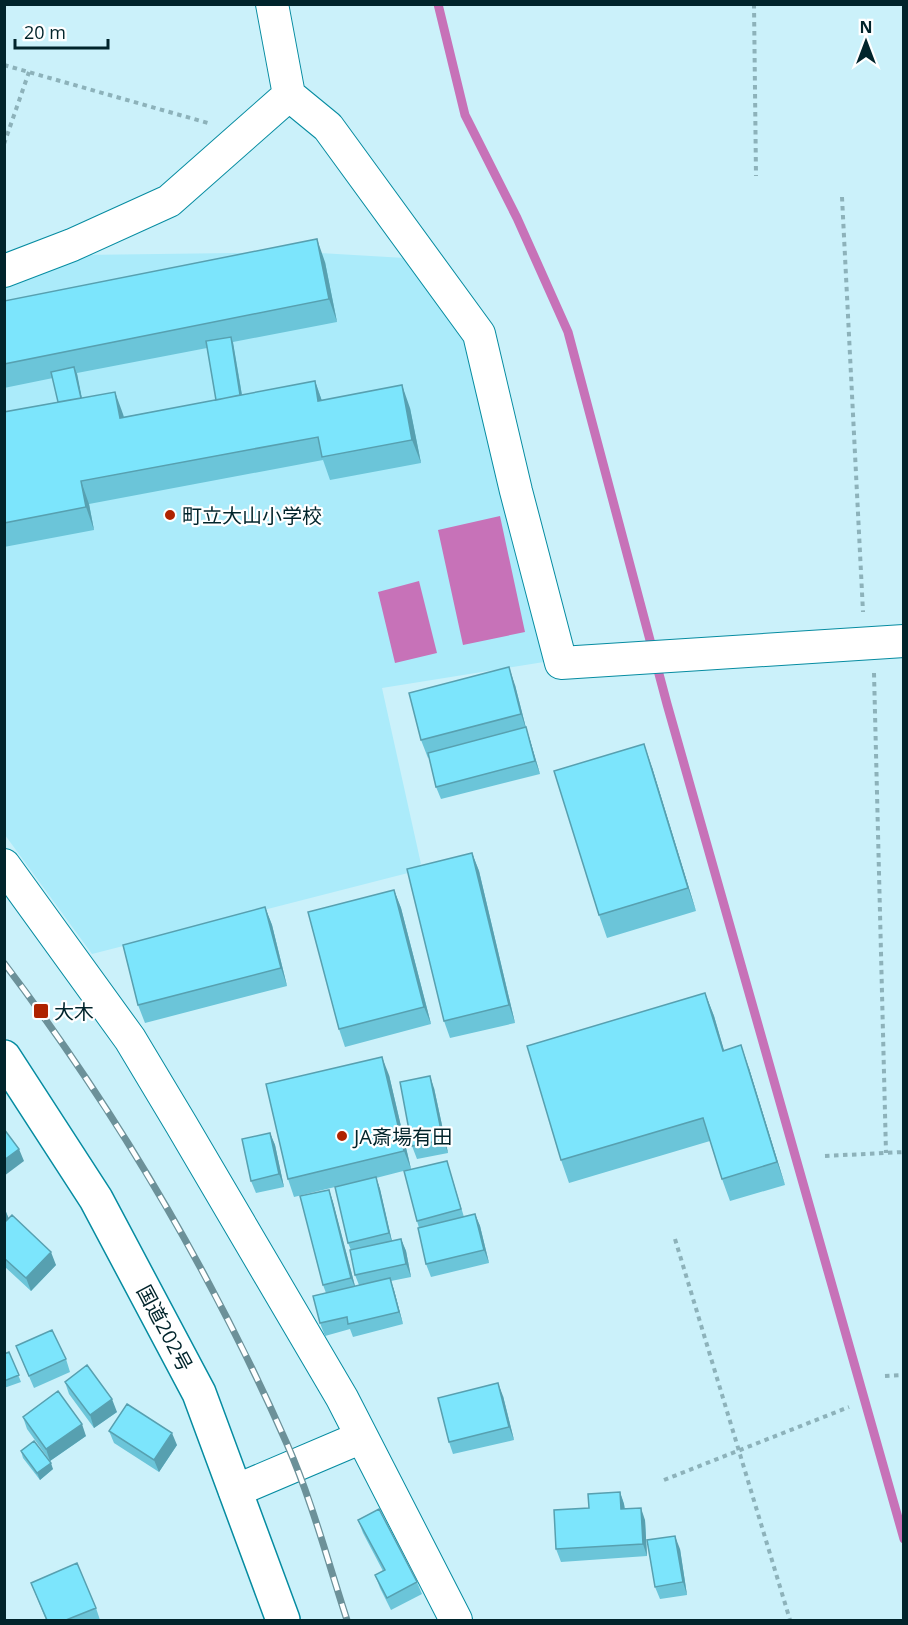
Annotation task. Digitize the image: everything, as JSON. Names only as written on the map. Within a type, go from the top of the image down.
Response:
[{"type":"highway","name":"国道202号","points":[[4,1057],[96,1199],[189,1372],[199,1393],[283,1620]]},
{"type":"street","points":[[272,4],[289,95],[328,127],[479,334],[516,491],[561,663],[903,641]]},
{"type":"street","points":[[4,271],[72,245],[169,201],[289,95]]},
{"type":"street","points":[[6,869],[130,1039],[342,1398],[456,1620]]},
{"type":"street","points":[[235,1491],[362,1437]]},
{"type":"path","points":[[753,4],[756,176]]},
{"type":"path","points":[[4,65],[214,125]]},
{"type":"path","points":[[4,144],[29,72]]},
{"type":"path","points":[[842,197],[863,615]]},
{"type":"path","points":[[874,672],[886,1153]]},
{"type":"path","points":[[825,1156],[903,1152]]},
{"type":"path","points":[[675,1239],[737,1451],[790,1620]]},
{"type":"path","points":[[885,1376],[903,1375]]},
{"type":"path","points":[[664,1480],[849,1407]]},
{"type":"shaded area","points":[[303,252],[405,258],[466,343],[544,662],[382,688],[421,864],[408,873],[92,954],[5,835],[4,283],[80,255]]},
{"type":"shaded area","points":[[500,516],[525,632],[463,645],[438,530]]},
{"type":"shaded area","points":[[419,581],[437,653],[395,663],[378,592]]},
{"type":"building","points":[[317,239],[329,299],[4,364],[4,301]]},
{"type":"building","points":[[231,337],[240,395],[216,400],[206,341]]},
{"type":"building","points":[[74,367],[81,398],[58,402],[51,372]]},
{"type":"building","points":[[315,381],[318,401],[402,385],[412,440],[322,457],[318,437],[81,481],[86,507],[4,523],[4,412],[115,392],[120,418]]},
{"type":"building","points":[[509,667],[521,714],[421,740],[409,693]]},
{"type":"building","points":[[526,727],[535,761],[436,787],[428,753]]},
{"type":"building","points":[[644,744],[688,888],[599,915],[554,771]]},
{"type":"building","points":[[472,853],[509,1005],[444,1021],[407,869]]},
{"type":"building","points":[[394,890],[424,1007],[339,1029],[308,912]]},
{"type":"building","points":[[265,907],[281,968],[138,1005],[123,945]]},
{"type":"building","points":[[705,993],[723,1051],[741,1045],[777,1162],[722,1179],[703,1118],[561,1160],[527,1046]]},
{"type":"building","name":"JA斎場有田","points":[[382,1057],[404,1151],[288,1179],[266,1084]]},
{"type":"building","points":[[430,1076],[443,1140],[412,1146],[400,1082]]},
{"type":"building","points":[[4,1129],[19,1149],[4,1160]]},
{"type":"building","points":[[270,1133],[279,1174],[251,1181],[242,1139]]},
{"type":"building","points":[[447,1161],[461,1209],[417,1221],[404,1171]]},
{"type":"building","points":[[376,1177],[389,1233],[348,1243],[335,1187]]},
{"type":"building","points":[[329,1190],[351,1278],[323,1285],[300,1196]]},
{"type":"building","points":[[475,1214],[484,1250],[426,1264],[418,1228]]},
{"type":"building","points":[[12,1215],[51,1252],[26,1278],[4,1258],[4,1223]]},
{"type":"building","points":[[401,1239],[406,1264],[355,1275],[350,1250]]},
{"type":"building","points":[[390,1278],[399,1312],[348,1324],[347,1317],[320,1323],[313,1296]]},
{"type":"building","points":[[52,1330],[66,1359],[29,1376],[16,1346]]},
{"type":"building","points":[[9,1352],[19,1375],[4,1381],[4,1354]]},
{"type":"building","points":[[87,1365],[112,1399],[90,1415],[65,1382]]},
{"type":"building","points":[[498,1383],[509,1427],[449,1442],[438,1398]]},
{"type":"building","points":[[58,1391],[82,1424],[46,1449],[23,1417]]},
{"type":"building","points":[[127,1404],[172,1433],[154,1460],[109,1431]]},
{"type":"building","points":[[34,1441],[51,1463],[37,1473],[21,1451]]},
{"type":"building","points":[[620,1492],[621,1509],[641,1508],[643,1544],[556,1549],[554,1510],[589,1508],[588,1494]]},
{"type":"building","points":[[379,1509],[417,1582],[387,1598],[375,1575],[385,1570],[358,1520]]},
{"type":"building","points":[[675,1536],[683,1582],[655,1587],[647,1540]]},
{"type":"building","points":[[77,1563],[96,1608],[66,1620],[47,1620],[31,1583]]},
{"type":"waterway","points":[[438,4],[465,115],[517,218],[568,332],[667,704],[904,1539]]},
{"type":"railway","points":[[4,963],[45,1019],[123,1135],[194,1256],[227,1318],[296,1466],[347,1620]]},
{"type":"place","name":"町立大山小学校","points":[[170,515]]},
{"type":"place","name":"大木","points":[[41,1011]]},
{"type":"place","name":"JA斎場有田","points":[[342,1136]]}]
